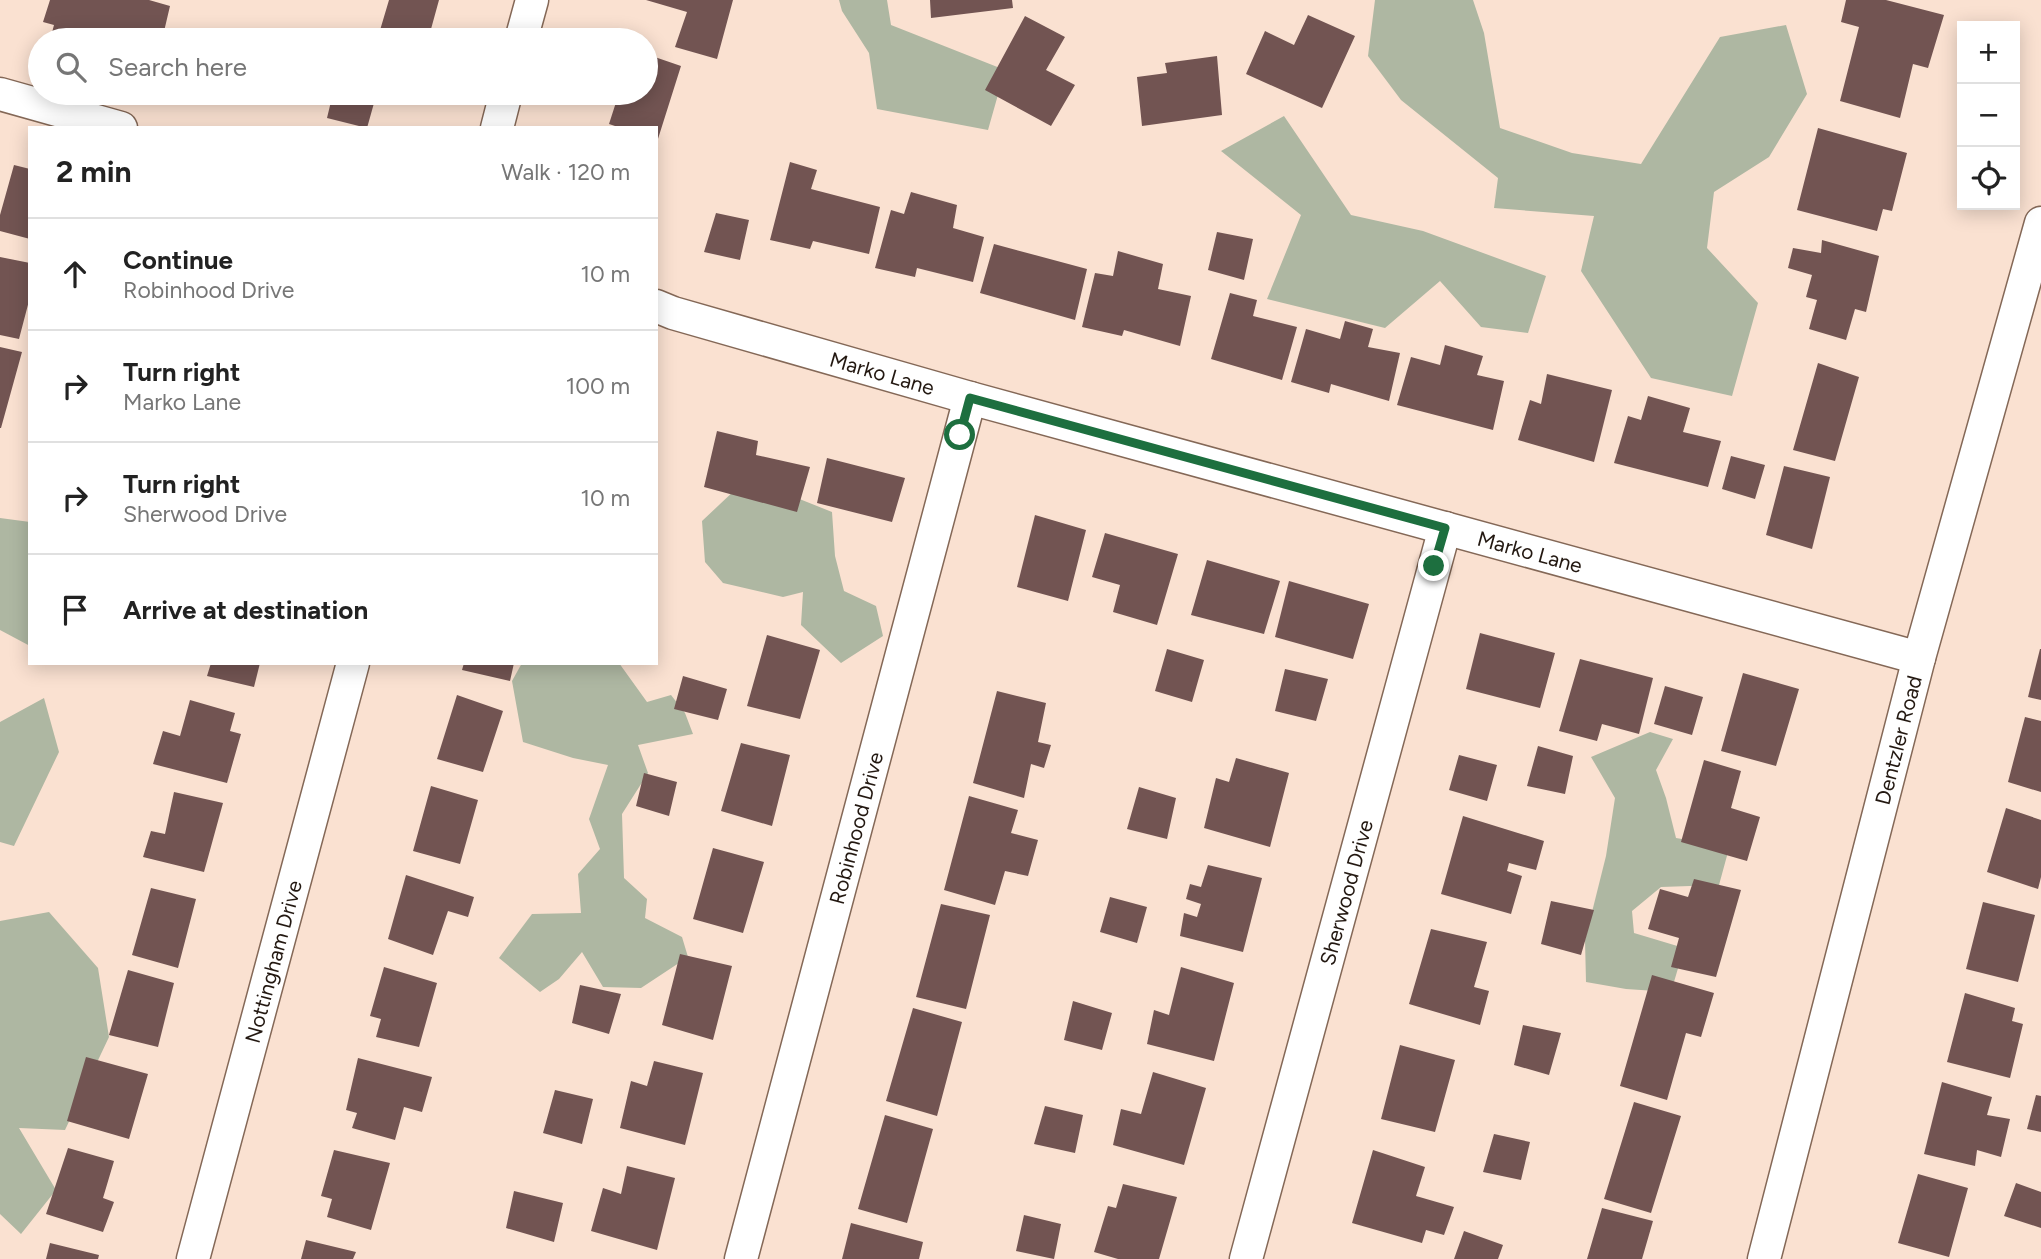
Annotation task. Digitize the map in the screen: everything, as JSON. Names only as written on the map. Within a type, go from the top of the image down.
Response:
[{"type":"street","points":[[524,28],[532,0]]},
{"type":"street","points":[[0,94],[28,102]]},
{"type":"street","points":[[39,105],[114,126]]},
{"type":"street","points":[[498,126],[503,105]]},
{"type":"street","name":"Dentzler Road","points":[[1764,1259],[1919,657],[2041,223]]},
{"type":"street","name":"Marko Lane","points":[[658,307],[970,398],[1919,657]]},
{"type":"street","name":"Robinhood Drive","points":[[741,1259],[970,398]]},
{"type":"street","name":"Sherwood Drive","points":[[1246,1259],[1445,528]]},
{"type":"street","name":"Nottingham Drive","points":[[193,1259],[352,665]]},
{"type":"green space","points":[[839,0],[887,0],[891,25],[1005,70],[988,130],[877,109],[869,53],[842,11]]},
{"type":"green space","points":[[1375,0],[1473,0],[1484,33],[1500,128],[1572,153],[1641,164],[1720,37],[1786,25],[1807,94],[1769,157],[1714,192],[1707,248],[1758,303],[1732,396],[1651,378],[1581,271],[1594,216],[1494,208],[1498,178],[1401,100],[1368,56]]},
{"type":"green space","points":[[1284,116],[1351,215],[1423,231],[1546,276],[1528,333],[1481,327],[1440,281],[1385,328],[1267,299],[1301,215],[1221,151]]},
{"type":"green space","points":[[736,489],[782,492],[832,512],[835,556],[844,591],[876,606],[883,636],[841,663],[801,625],[803,592],[783,597],[723,583],[705,562],[702,521]]},
{"type":"green space","points":[[0,518],[28,522],[28,645],[0,630]]},
{"type":"green space","points":[[521,665],[620,665],[647,702],[671,695],[685,713],[693,734],[638,745],[648,773],[622,814],[624,878],[647,899],[645,918],[682,937],[688,957],[641,988],[603,987],[582,952],[559,979],[540,992],[499,958],[532,914],[581,913],[578,874],[600,849],[589,819],[608,765],[573,758],[523,742],[512,681]]},
{"type":"green space","points":[[44,698],[59,752],[14,846],[0,842],[0,722]]},
{"type":"green space","points":[[1650,732],[1673,739],[1656,770],[1676,838],[1706,843],[1728,852],[1719,885],[1661,887],[1632,911],[1634,933],[1684,948],[1671,992],[1626,989],[1586,982],[1585,940],[1606,856],[1615,798],[1591,757]]},
{"type":"green space","points":[[49,912],[98,968],[109,1037],[65,1130],[19,1128],[56,1190],[21,1234],[0,1214],[0,921]]},
{"type":"building","points":[[50,0],[149,0],[170,6],[165,28],[53,28],[54,25],[43,22]]},
{"type":"building","points":[[389,0],[439,0],[431,28],[381,28]]},
{"type":"building","points":[[646,0],[733,0],[717,59],[675,47],[687,12]]},
{"type":"building","points":[[930,0],[1012,0],[1013,8],[931,18]]},
{"type":"building","points":[[1846,0],[1886,0],[1944,15],[1928,68],[1913,64],[1900,118],[1840,101],[1859,27],[1841,22]]},
{"type":"building","points":[[1308,15],[1355,36],[1322,108],[1246,74],[1265,31],[1294,45]]},
{"type":"building","points":[[1025,16],[1065,37],[1046,70],[1075,85],[1051,126],[985,90]]},
{"type":"building","points":[[1217,56],[1222,115],[1142,126],[1137,77],[1167,73],[1165,63]]},
{"type":"building","points":[[658,58],[681,66],[658,139],[658,126],[609,124],[615,105],[658,105]]},
{"type":"building","points":[[330,105],[373,105],[368,126],[327,118]]},
{"type":"building","points":[[1818,128],[1907,153],[1892,211],[1883,209],[1877,231],[1797,210]]},
{"type":"building","points":[[790,162],[817,170],[811,189],[880,207],[869,254],[813,241],[810,249],[770,240]]},
{"type":"building","points":[[14,165],[28,168],[28,238],[0,231],[0,215]]},
{"type":"building","points":[[911,192],[957,205],[953,228],[984,237],[973,282],[917,268],[915,277],[875,268],[891,210],[904,214]]},
{"type":"building","points":[[716,213],[749,220],[740,260],[704,252]]},
{"type":"building","points":[[1217,232],[1253,239],[1244,280],[1208,270]]},
{"type":"building","points":[[1822,240],[1879,256],[1866,312],[1855,309],[1846,340],[1809,329],[1817,300],[1806,297],[1812,275],[1788,268],[1793,248],[1821,253]]},
{"type":"building","points":[[994,244],[1087,269],[1075,320],[980,293]]},
{"type":"building","points":[[1118,251],[1163,264],[1158,289],[1191,296],[1180,346],[1124,330],[1122,336],[1082,327],[1095,273],[1113,276]]},
{"type":"building","points":[[0,257],[28,263],[28,305],[19,339],[0,335]]},
{"type":"building","points":[[1230,293],[1257,300],[1253,316],[1297,327],[1282,380],[1211,359]]},
{"type":"building","points":[[1345,321],[1373,329],[1368,347],[1400,353],[1389,401],[1331,384],[1329,393],[1291,382],[1306,329],[1340,339]]},
{"type":"building","points":[[1445,345],[1483,356],[1477,375],[1504,381],[1493,430],[1397,405],[1411,357],[1440,365]]},
{"type":"building","points":[[0,347],[22,352],[1,428],[0,428]]},
{"type":"building","points":[[1818,363],[1859,377],[1835,461],[1793,450]]},
{"type":"building","points":[[1547,374],[1612,390],[1594,462],[1518,440],[1530,400],[1541,404]]},
{"type":"building","points":[[1648,396],[1690,408],[1683,432],[1721,441],[1708,487],[1614,463],[1628,416],[1641,420]]},
{"type":"building","points":[[717,431],[758,441],[756,455],[810,467],[797,512],[704,487]]},
{"type":"building","points":[[1731,456],[1765,465],[1755,499],[1722,489]]},
{"type":"building","points":[[827,458],[905,478],[892,522],[817,503]]},
{"type":"building","points":[[1784,466],[1830,477],[1812,549],[1766,535]]},
{"type":"building","points":[[1035,515],[1086,530],[1068,601],[1017,587]]},
{"type":"building","points":[[1105,533],[1178,554],[1157,625],[1113,612],[1120,585],[1092,577]]},
{"type":"building","points":[[1207,560],[1280,581],[1264,634],[1191,615]]},
{"type":"building","points":[[1289,581],[1369,604],[1353,659],[1275,637]]},
{"type":"building","points":[[1480,633],[1555,653],[1540,708],[1466,689]]},
{"type":"building","points":[[767,635],[820,650],[800,719],[747,706]]},
{"type":"building","points":[[1167,649],[1204,660],[1192,702],[1155,691]]},
{"type":"building","points":[[2041,649],[2041,700],[2028,697]]},
{"type":"building","points":[[1580,659],[1653,678],[1639,734],[1602,724],[1597,741],[1559,731]]},
{"type":"building","points":[[210,665],[260,665],[254,687],[207,676]]},
{"type":"building","points":[[463,665],[514,665],[510,681],[462,670]]},
{"type":"building","points":[[1285,669],[1328,679],[1316,721],[1275,711]]},
{"type":"building","points":[[1743,673],[1799,689],[1776,766],[1721,751]]},
{"type":"building","points":[[683,676],[727,689],[718,720],[674,709]]},
{"type":"building","points":[[1665,686],[1703,697],[1692,735],[1654,724]]},
{"type":"building","points":[[997,691],[1046,703],[1038,742],[1051,745],[1044,768],[1031,764],[1024,798],[973,783]]},
{"type":"building","points":[[457,695],[503,711],[483,772],[437,759]]},
{"type":"building","points":[[190,700],[235,713],[230,731],[241,734],[227,783],[153,764],[163,731],[180,736]]},
{"type":"building","points":[[2025,717],[2041,721],[2041,792],[2008,782]]},
{"type":"building","points":[[741,743],[790,755],[772,826],[721,811]]},
{"type":"building","points":[[1538,746],[1573,756],[1565,794],[1527,786]]},
{"type":"building","points":[[1459,755],[1497,765],[1487,801],[1449,790]]},
{"type":"building","points":[[1236,758],[1289,773],[1270,847],[1204,828],[1216,778],[1229,782]]},
{"type":"building","points":[[1704,760],[1741,771],[1731,808],[1760,817],[1747,861],[1681,842]]},
{"type":"building","points":[[644,773],[677,782],[669,816],[636,806]]},
{"type":"building","points":[[431,786],[478,800],[460,864],[413,851]]},
{"type":"building","points":[[1139,787],[1176,798],[1167,839],[1127,829]]},
{"type":"building","points":[[174,792],[223,803],[204,872],[143,857],[151,831],[165,834]]},
{"type":"building","points":[[969,796],[1018,810],[1011,833],[1038,840],[1028,876],[1005,871],[995,905],[944,890]]},
{"type":"building","points":[[2006,808],[2041,820],[2041,877],[2038,889],[1987,872]]},
{"type":"building","points":[[1463,816],[1544,841],[1536,870],[1509,863],[1507,871],[1522,876],[1511,914],[1441,894]]},
{"type":"building","points":[[713,848],[764,862],[743,933],[693,919]]},
{"type":"building","points":[[1208,865],[1262,878],[1243,952],[1180,936],[1184,913],[1197,917],[1201,904],[1186,899],[1190,884],[1201,887]]},
{"type":"building","points":[[406,875],[474,897],[468,917],[448,911],[433,955],[388,939]]},
{"type":"building","points":[[1694,879],[1741,890],[1716,977],[1671,967],[1679,938],[1648,929],[1660,889],[1688,897]]},
{"type":"building","points":[[151,888],[196,899],[178,968],[132,955]]},
{"type":"building","points":[[1110,897],[1147,907],[1137,943],[1100,932]]},
{"type":"building","points":[[1551,901],[1594,910],[1581,955],[1541,944]]},
{"type":"building","points":[[1983,902],[2035,915],[2018,982],[1966,969]]},
{"type":"building","points":[[941,904],[990,915],[966,1009],[916,997]]},
{"type":"building","points":[[1431,929],[1487,942],[1474,987],[1489,991],[1480,1025],[1409,1004]]},
{"type":"building","points":[[680,954],[732,966],[713,1040],[662,1025]]},
{"type":"building","points":[[384,967],[437,983],[419,1047],[376,1037],[381,1019],[370,1016]]},
{"type":"building","points":[[1181,967],[1234,983],[1214,1061],[1147,1044],[1154,1010],[1169,1015]]},
{"type":"building","points":[[128,970],[174,983],[158,1047],[109,1035]]},
{"type":"building","points":[[1652,975],[1714,993],[1701,1037],[1686,1033],[1667,1100],[1620,1086]]},
{"type":"building","points":[[580,985],[621,994],[609,1034],[572,1023]]},
{"type":"building","points":[[1965,993],[2015,1008],[2012,1021],[2023,1024],[2010,1078],[1947,1062]]},
{"type":"building","points":[[1073,1001],[1112,1013],[1102,1050],[1064,1040]]},
{"type":"building","points":[[913,1008],[962,1022],[937,1116],[886,1101]]},
{"type":"building","points":[[1523,1025],[1561,1033],[1549,1075],[1514,1065]]},
{"type":"building","points":[[1400,1045],[1455,1060],[1435,1132],[1381,1119]]},
{"type":"building","points":[[86,1057],[148,1074],[129,1139],[67,1121]]},
{"type":"building","points":[[358,1058],[432,1077],[422,1112],[404,1107],[395,1140],[352,1128],[357,1113],[346,1110]]},
{"type":"building","points":[[654,1061],[703,1073],[685,1145],[620,1128],[631,1081],[647,1086]]},
{"type":"building","points":[[1153,1072],[1206,1088],[1184,1165],[1113,1145],[1121,1109],[1141,1114]]},
{"type":"building","points":[[1942,1082],[1992,1097],[1987,1115],[2010,1119],[2001,1157],[1977,1150],[1975,1166],[1924,1154]]},
{"type":"building","points":[[555,1090],[593,1099],[582,1144],[543,1133]]},
{"type":"building","points":[[2036,1095],[2041,1096],[2041,1132],[2027,1129]]},
{"type":"building","points":[[1634,1102],[1681,1116],[1651,1213],[1604,1199]]},
{"type":"building","points":[[1045,1106],[1083,1115],[1075,1153],[1034,1144]]},
{"type":"building","points":[[885,1115],[933,1129],[907,1223],[858,1209]]},
{"type":"building","points":[[1494,1134],[1530,1142],[1521,1180],[1483,1172]]},
{"type":"building","points":[[68,1148],[114,1161],[103,1198],[114,1202],[103,1232],[46,1214]]},
{"type":"building","points":[[334,1150],[390,1163],[371,1230],[327,1217],[332,1199],[321,1196]]},
{"type":"building","points":[[1373,1150],[1425,1167],[1416,1196],[1454,1207],[1444,1235],[1426,1230],[1422,1243],[1352,1223]]},
{"type":"building","points":[[627,1166],[675,1178],[657,1250],[591,1231],[603,1188],[621,1194]]},
{"type":"building","points":[[1918,1174],[1968,1188],[1949,1257],[1898,1243]]},
{"type":"building","points":[[2016,1183],[2041,1192],[2041,1228],[2004,1216]]},
{"type":"building","points":[[1123,1184],[1177,1197],[1159,1259],[1118,1259],[1094,1252],[1108,1206],[1116,1208]]},
{"type":"building","points":[[514,1191],[563,1203],[554,1242],[506,1228]]},
{"type":"building","points":[[1602,1208],[1653,1221],[1642,1259],[1587,1259]]},
{"type":"building","points":[[1024,1215],[1061,1224],[1054,1259],[1016,1251]]},
{"type":"building","points":[[851,1223],[923,1242],[919,1259],[842,1259]]},
{"type":"building","points":[[1464,1231],[1503,1245],[1498,1259],[1454,1259]]},
{"type":"building","points":[[306,1240],[356,1252],[353,1259],[301,1259]]},
{"type":"building","points":[[50,1243],[99,1255],[98,1259],[46,1259]]},
{"type":"route","points":[[960,435],[970,398],[1445,528],[1434,566]]}]
